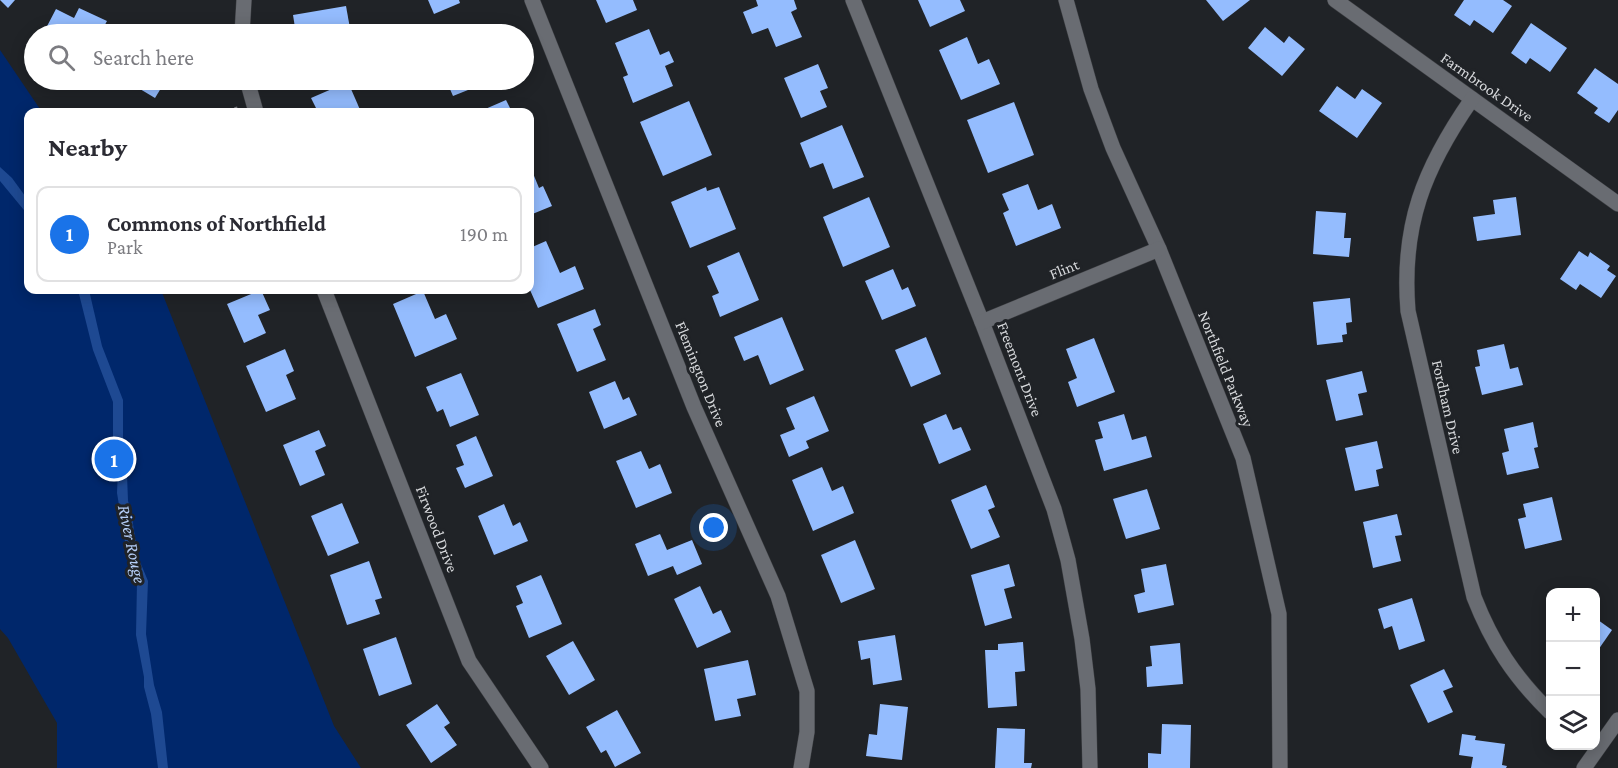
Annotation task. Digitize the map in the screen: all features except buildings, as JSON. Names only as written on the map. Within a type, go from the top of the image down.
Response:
[{"type":"street","points":[[243,24],[244,0]]},
{"type":"street","name":"Flemington Drive","points":[[532,0],[694,406],[778,596],[807,691],[807,732],[801,768]]},
{"type":"street","name":"Freemont Drive","points":[[853,0],[1054,509],[1068,560],[1079,616],[1088,689],[1090,768]]},
{"type":"street","name":"Northfield Parkway","points":[[1066,0],[1091,89],[1113,148],[1159,249],[1243,458],[1279,614],[1280,768]]},
{"type":"street","name":"Farmbrook Drive","points":[[1335,0],[1618,204]]},
{"type":"street","points":[[250,90],[255,108]]},
{"type":"street","name":"Fordham Drive","points":[[1472,99],[1446,138],[1426,177],[1415,211],[1407,255],[1408,311],[1474,597],[1486,627],[1503,658],[1546,706]]},
{"type":"street","name":"Flint","points":[[982,322],[1159,249]]},
{"type":"street","name":"Firwood Drive","points":[[326,294],[469,661],[541,768]]},
{"type":"street","points":[[1600,742],[1618,720]]},
{"type":"street","points":[[1584,768],[1594,750]]},
{"type":"shaded area","points":[[0,50],[24,85],[24,90],[27,90],[39,108],[24,108],[24,294],[163,294],[334,726],[361,768],[57,768],[57,723],[8,638],[0,629]]},
{"type":"water","points":[[0,167],[12,178],[24,194],[24,210],[0,181]]},
{"type":"water","name":"River Rouge","points":[[79,294],[90,294],[102,346],[123,400],[123,454],[129,467],[128,501],[138,557],[148,581],[146,634],[154,685],[162,712],[168,768],[158,768],[151,714],[144,687],[136,635],[137,582],[128,560],[117,493],[118,468],[113,457],[113,402],[93,350]]},
{"type":"place","name":"Commons of Northfield","points":[[114,459]]}]
